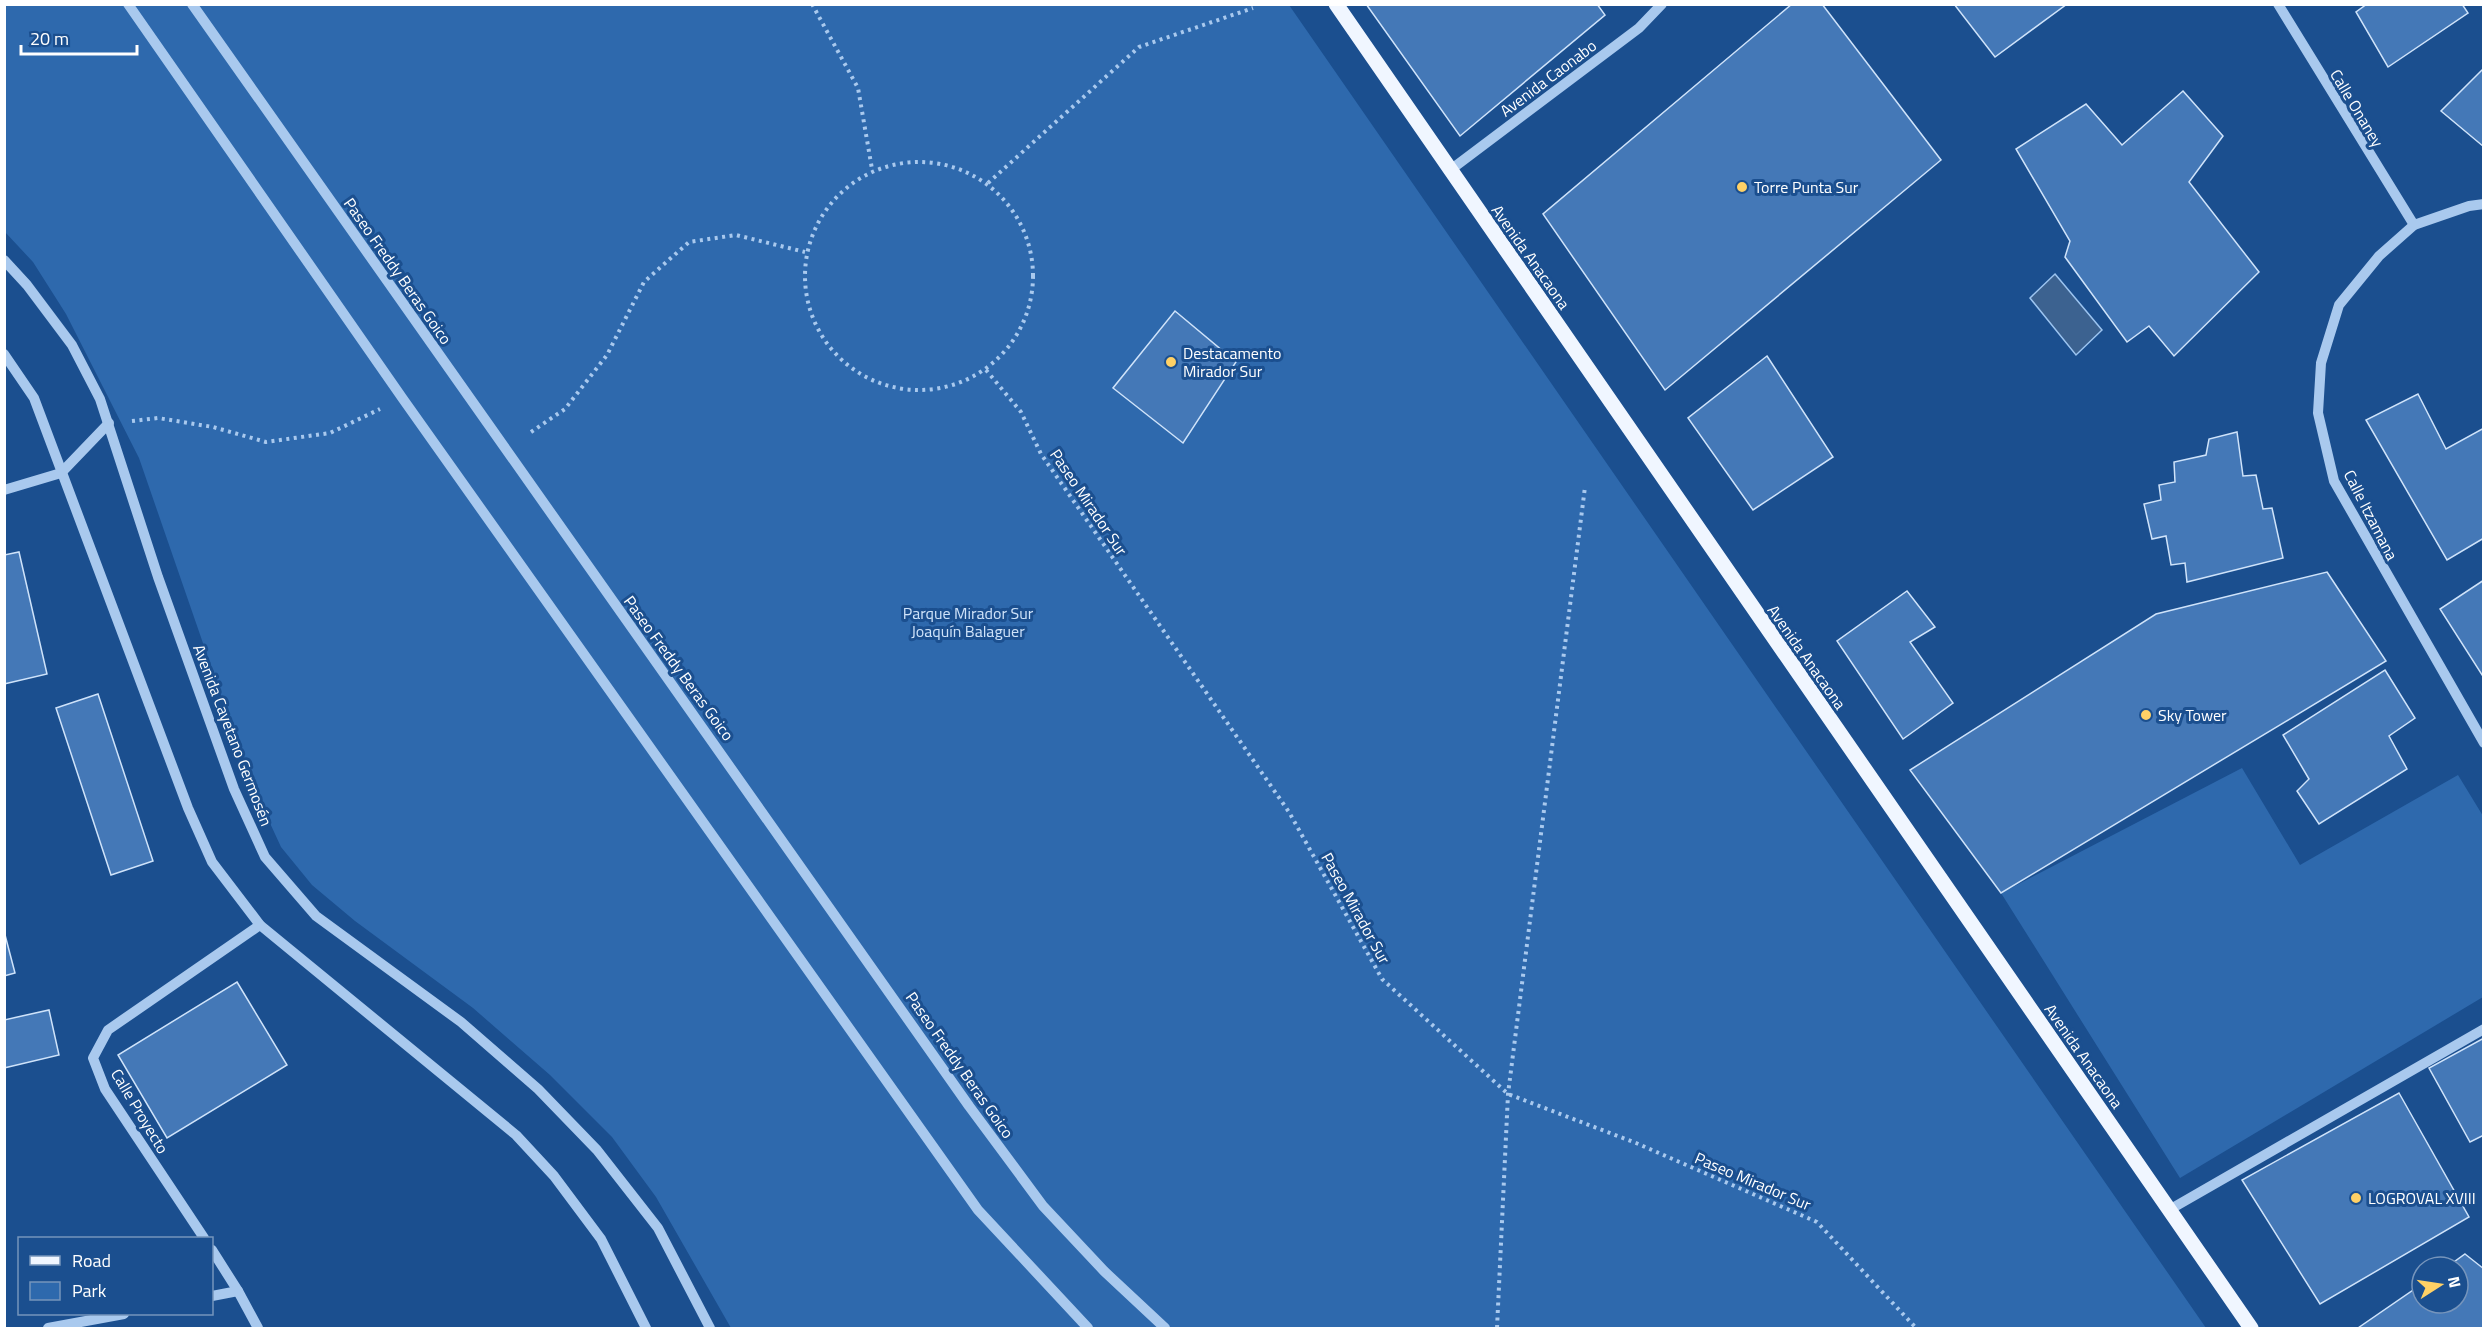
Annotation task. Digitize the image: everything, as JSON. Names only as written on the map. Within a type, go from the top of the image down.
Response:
[{"type":"main road","name":"Avenida Anacaona","points":[[1336,4],[1449,171],[2251,1329]]},
{"type":"street","points":[[128,4],[403,399],[978,1210],[1088,1329]]},
{"type":"street","name":"Paseo Freddy Beras Goico","points":[[192,4],[969,1106],[1043,1206],[1104,1271],[1165,1329]]},
{"type":"street","name":"Avenida Caonabo","points":[[1449,171],[1639,28],[1662,4]]},
{"type":"street","name":"Calle Onaney","points":[[2278,4],[2414,225]]},
{"type":"street","points":[[2414,225],[2469,206],[2484,204]]},
{"type":"street","name":"Calle Itzamana","points":[[2414,225],[2379,256],[2339,305],[2320,363],[2318,413],[2334,481],[2484,743]]},
{"type":"street","name":"Avenida Cayetano Germosén","points":[[4,260],[27,285],[72,345],[109,423],[158,577],[230,778],[265,858],[316,916],[461,1022],[538,1089],[597,1150],[658,1228],[710,1329]]},
{"type":"street","points":[[4,354],[34,398],[193,819],[212,862],[260,925],[516,1135],[554,1176],[601,1239],[646,1329]]},
{"type":"street","points":[[4,490],[61,474],[109,423]]},
{"type":"street","name":"Calle Proyecto","points":[[203,1237],[105,1089],[93,1058],[108,1030],[260,925]]},
{"type":"street","points":[[2169,1210],[2484,1029]]},
{"type":"street","points":[[213,1252],[238,1291],[258,1329]]},
{"type":"street","points":[[213,1296],[238,1291]]},
{"type":"street","points":[[48,1329],[119,1315]]},
{"type":"path","points":[[812,4],[858,88],[872,169]]},
{"type":"path","points":[[988,183],[1138,47],[1253,8]]},
{"type":"path","points":[[912,159],[952,165],[988,183],[999,192],[1026,234],[1034,284],[1020,333],[986,370],[936,392],[880,386],[834,356],[807,308],[805,252],[828,202],[872,169],[912,159]]},
{"type":"path","points":[[531,432],[565,409],[607,355],[644,282],[689,242],[736,235],[805,252]]},
{"type":"path","name":"Paseo Mirador Sur","points":[[986,370],[1021,412],[1041,454],[1289,812],[1382,979],[1508,1094],[1636,1143],[1817,1222],[1916,1329]]},
{"type":"path","points":[[109,423],[158,418],[213,427],[266,442],[330,432],[403,399]]},
{"type":"path","points":[[1497,1329],[1508,1094],[1585,488]]},
{"type":"green space","name":"Parque Mirador Sur Joaquín Balaguer","points":[[5,5],[1289,5],[2206,1328],[731,1328],[656,1197],[612,1137],[550,1075],[473,1008],[355,921],[312,885],[281,847],[251,782],[139,458],[66,314],[33,262],[5,232]]},
{"type":"green space","points":[[2242,768],[2300,865],[2458,775],[2483,816],[2483,997],[2180,1178],[2001,893]]},
{"type":"shaded area","points":[[2055,274],[2102,330],[2076,355],[2030,298]]},
{"type":"building","points":[[1366,4],[1597,4],[1605,15],[1460,136]]},
{"type":"building","name":"Torre Punta Sur","points":[[1792,4],[1822,4],[1941,160],[1665,390],[1543,214]]},
{"type":"building","points":[[1954,4],[2067,4],[1995,57]]},
{"type":"building","points":[[2367,4],[2462,4],[2468,13],[2388,67],[2356,12]]},
{"type":"building","points":[[2484,68],[2484,147],[2441,111]]},
{"type":"building","points":[[2183,91],[2223,136],[2189,182],[2259,272],[2174,356],[2149,326],[2127,342],[2065,257],[2070,241],[2016,149],[2086,104],[2122,145]]},
{"type":"building","points":[[1175,311],[1236,362],[1183,443],[1113,388]]},
{"type":"building","points":[[1767,356],[1833,457],[1753,510],[1688,418]]},
{"type":"building","points":[[2418,394],[2446,449],[2484,428],[2484,538],[2447,560],[2366,420]]},
{"type":"building","points":[[2237,432],[2243,476],[2256,475],[2263,509],[2272,508],[2283,558],[2187,582],[2185,563],[2171,565],[2166,536],[2152,539],[2144,504],[2161,500],[2159,485],[2175,482],[2174,462],[2206,455],[2209,439]]},
{"type":"building","points":[[19,552],[47,674],[4,684],[4,555]]},
{"type":"building","name":"Sky Tower","points":[[2327,572],[2386,661],[2001,893],[1910,770],[2156,614]]},
{"type":"building","points":[[2484,580],[2484,678],[2440,609]]},
{"type":"building","points":[[1907,591],[1935,627],[1910,642],[1953,703],[1903,739],[1837,641]]},
{"type":"building","points":[[2385,670],[2415,718],[2389,736],[2407,769],[2319,824],[2297,791],[2309,779],[2283,735]]},
{"type":"building","points":[[98,694],[153,861],[111,875],[56,708]]},
{"type":"building","points":[[4,931],[15,973],[4,976]]},
{"type":"building","points":[[237,982],[287,1065],[167,1138],[118,1055]]},
{"type":"building","points":[[49,1010],[59,1055],[4,1068],[4,1020]]},
{"type":"building","points":[[2484,1038],[2484,1135],[2470,1142],[2429,1068]]},
{"type":"building","name":"LOGROVAL XVIII","points":[[2399,1093],[2469,1217],[2320,1304],[2242,1180]]},
{"type":"building","points":[[2470,1258],[2484,1269],[2484,1328],[2358,1328],[2410,1292],[2410,1315],[2470,1315]]},
{"type":"place","name":"Torre Punta Sur","points":[[1742,187]]},
{"type":"place","name":"Destacamento Mirador Sur","points":[[1171,362]]},
{"type":"place","name":"Sky Tower","points":[[2146,715]]},
{"type":"place","name":"LOGROVAL XVIII","points":[[2356,1198]]}]
